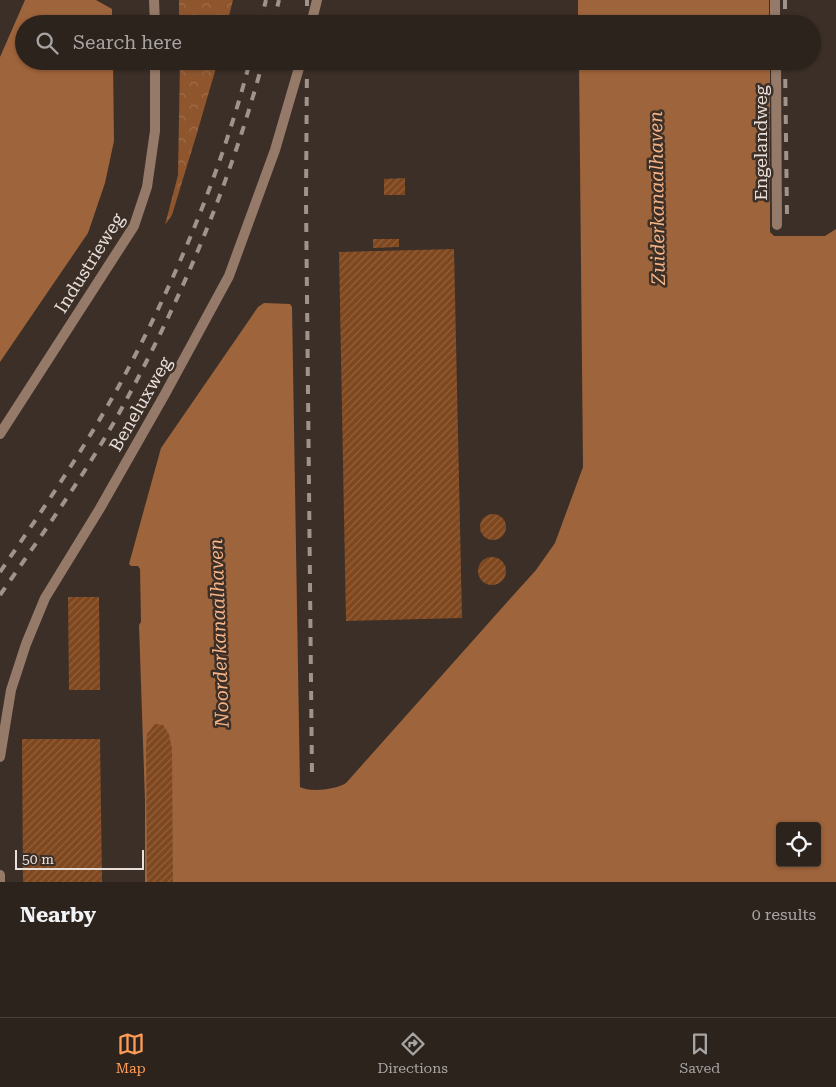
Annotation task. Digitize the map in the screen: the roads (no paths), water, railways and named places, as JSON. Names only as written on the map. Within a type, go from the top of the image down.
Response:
[{"type":"street","points":[[154,0],[155,15]]},
{"type":"street","points":[[313,15],[317,0]]},
{"type":"street","points":[[775,0],[775,15]]},
{"type":"street","name":"Industrieweg","points":[[0,434],[134,226],[147,187],[155,131],[155,70]]},
{"type":"street","name":"Beneluxweg","points":[[0,757],[11,690],[26,644],[45,598],[99,510],[229,276],[275,150],[298,70]]},
{"type":"street","name":"Engelandweg","points":[[776,70],[777,225]]},
{"type":"street","points":[[0,875],[0,882]]},
{"type":"water","points":[[25,0],[96,0],[112,9],[112,15],[18,15]]},
{"type":"water","points":[[578,0],[769,0],[769,15],[578,15]]},
{"type":"water","points":[[15,23],[15,70],[113,70],[114,141],[105,183],[88,233],[0,362],[0,57]]},
{"type":"water","points":[[579,70],[770,70],[770,232],[774,236],[825,236],[836,229],[836,882],[145,882],[145,801],[139,625],[141,622],[140,569],[138,566],[131,566],[129,564],[161,448],[258,307],[264,303],[290,304],[292,307],[300,787],[311,790],[324,789],[346,783],[536,570],[555,543],[583,467]]},
{"type":"railway","points":[[262,15],[266,0]]},
{"type":"railway","points":[[275,15],[279,0]]},
{"type":"railway","points":[[307,0],[307,15]]},
{"type":"railway","points":[[785,0],[785,15]]},
{"type":"railway","points":[[0,572],[92,432],[140,345],[178,267],[211,186],[247,70]]},
{"type":"railway","points":[[0,595],[100,446],[159,337],[180,293],[217,202],[260,70]]},
{"type":"railway","points":[[307,70],[306,201],[312,776]]},
{"type":"railway","points":[[785,70],[787,216]]},
{"type":"water label","name":"Zuiderkanaalhaven","points":[[657,198]]},
{"type":"water label","name":"Noorderkanaalhaven","points":[[219,633]]}]
